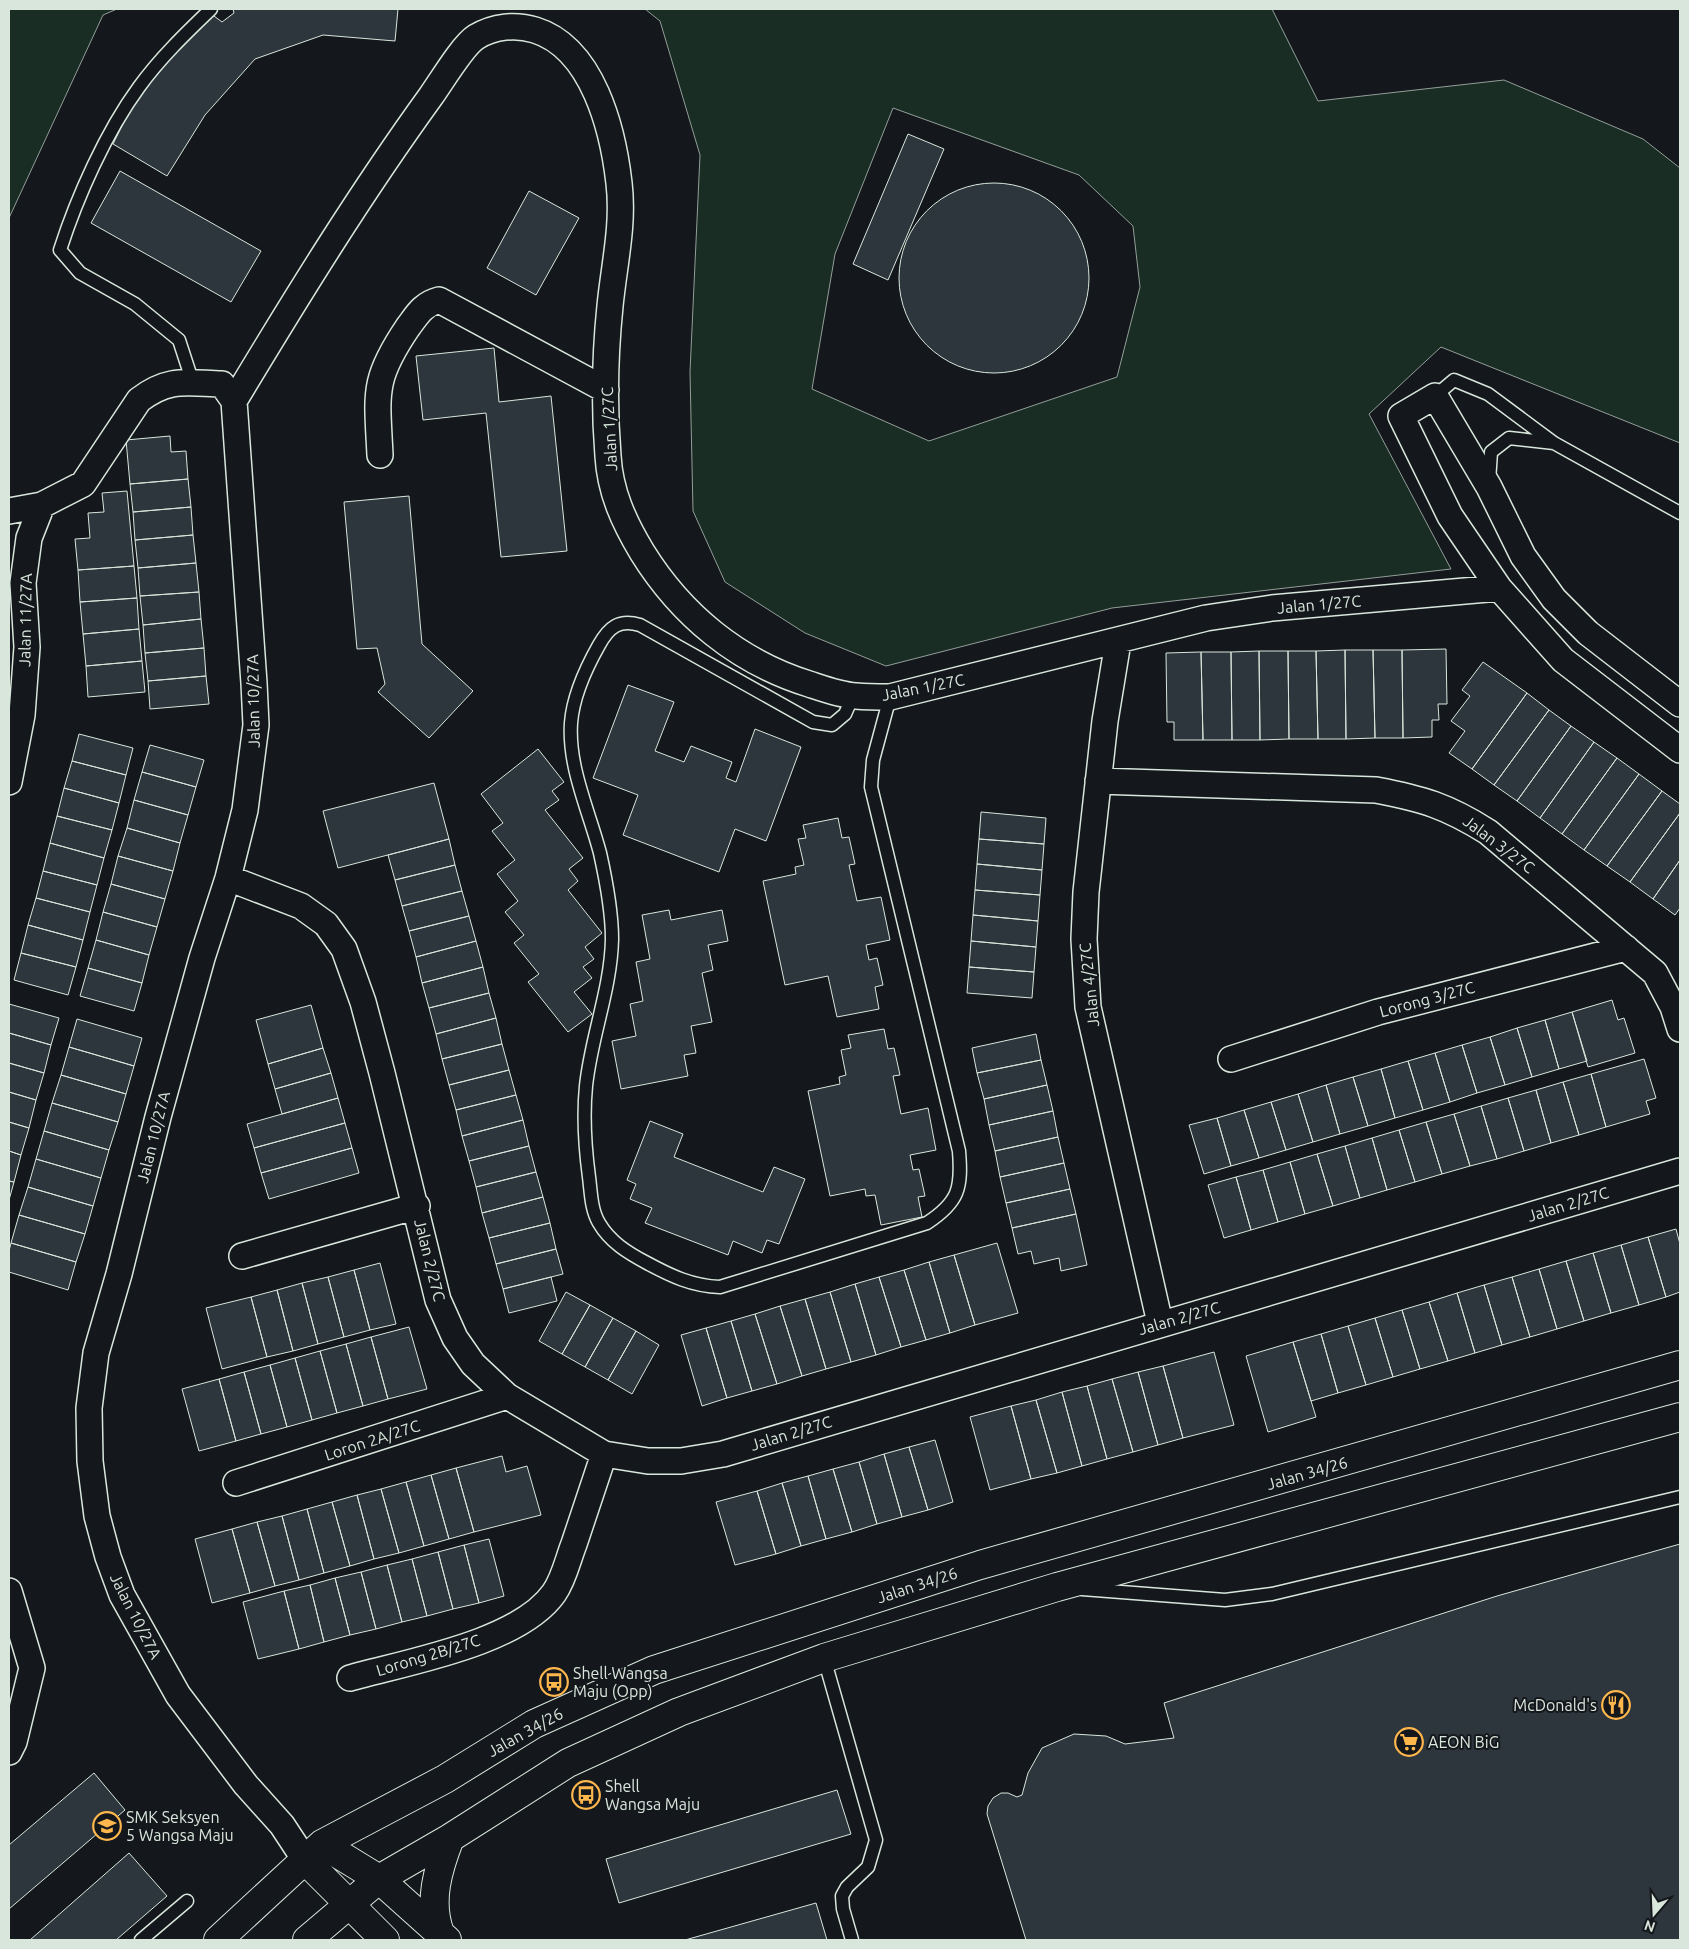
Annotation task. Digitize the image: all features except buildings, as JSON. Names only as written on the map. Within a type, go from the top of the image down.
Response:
[{"type":"main road","name":"Jalan 34/26","points":[[218,1940],[314,1852],[445,1779],[534,1724],[654,1670],[980,1565],[1680,1365]]},
{"type":"main road","points":[[307,1940],[379,1879],[450,1838],[568,1764],[679,1712],[824,1658],[1057,1587],[1680,1417]]},
{"type":"main road","points":[[444,1936],[435,1919],[435,1890],[440,1867],[450,1838]]},
{"type":"main road","points":[[314,1852],[379,1879],[444,1936]]},
{"type":"main road","points":[[314,1852],[349,1903],[385,1940]]},
{"type":"street","name":"Jalan 1/27C","points":[[234,401],[318,265],[424,106],[473,38],[496,28],[523,26],[551,35],[574,56],[594,88],[609,131],[619,184],[620,228],[610,306],[606,390],[608,458],[615,495],[621,514],[654,571],[689,614],[717,638],[762,666],[794,680],[853,696],[890,697],[1118,642],[1206,618],[1272,608],[1499,588]]},
{"type":"street","points":[[380,454],[378,382],[389,355],[421,308],[430,302],[439,300],[606,390]]},
{"type":"street","points":[[9,511],[42,505],[83,484],[139,400],[151,391],[171,382],[222,384],[234,401]]},
{"type":"street","points":[[1680,704],[1588,633],[1554,599],[1523,556],[1489,487],[1435,396],[1401,416],[1450,516],[1499,588],[1563,660],[1680,750]]},
{"type":"street","name":"Jalan 10/27A","points":[[234,401],[248,571],[256,725],[253,760],[245,810],[228,878],[181,1033],[96,1353],[89,1408],[90,1461],[97,1516],[108,1557],[122,1595],[178,1695],[246,1785],[282,1824],[314,1852]]},
{"type":"street","name":"Jalan 11/27A","points":[[9,782],[22,716],[27,647],[23,583],[29,538],[42,505]]},
{"type":"street","name":"Jalan 4/27C","points":[[1118,642],[1098,781],[1086,892],[1084,939],[1088,1007],[1160,1323]]},
{"type":"street","name":"Jalan 3/27C","points":[[1098,781],[1376,790],[1421,799],[1457,812],[1488,832],[1655,972],[1673,1007],[1680,1029]]},
{"type":"street","name":"Jalan 2/27C","points":[[228,878],[301,906],[326,924],[344,948],[363,1002],[416,1206],[438,1300],[455,1338],[473,1364],[508,1396],[604,1454],[648,1461],[681,1461],[723,1454],[1160,1323],[1680,1171]]},
{"type":"street","name":"Lorong 3/27C","points":[[1231,1059],[1378,1012],[1626,948]]},
{"type":"street","points":[[242,1256],[416,1206]]},
{"type":"street","name":"Loron 2A/27C","points":[[236,1483],[508,1396]]},
{"type":"street","name":"Lorong 2B/27C","points":[[350,1678],[468,1646],[508,1629],[534,1612],[554,1593],[567,1565],[604,1454]]},
{"type":"street","points":[[9,1591],[32,1668],[14,1742],[9,1752]]},
{"type":"lane","points":[[192,383],[179,340],[135,304],[80,273],[60,250],[69,223],[102,150],[139,87],[173,46],[211,9]]},
{"type":"lane","points":[[1435,396],[1454,380],[1488,394],[1554,443],[1680,513]]},
{"type":"lane","points":[[1489,487],[1491,452],[1509,438],[1554,443]]},
{"type":"lane","points":[[853,696],[845,714],[832,725],[813,722],[640,625],[626,621],[605,635],[589,663],[579,688],[571,722],[573,754],[581,791],[600,854],[609,905],[612,938],[609,969],[586,1086],[585,1147],[593,1206],[602,1228],[611,1239],[629,1253],[663,1272],[700,1286],[720,1287],[927,1223],[943,1213],[955,1199],[961,1185],[959,1151],[871,787],[873,760],[890,697]]},
{"type":"lane","points":[[1658,1502],[1680,1486]]},
{"type":"lane","points":[[1057,1587],[1225,1600],[1272,1594],[1680,1497]]},
{"type":"lane","points":[[824,1658],[876,1838],[868,1867],[847,1888],[842,1896],[842,1909],[852,1940]]},
{"type":"lane","points":[[141,1940],[187,1901]]},
{"type":"green space","points":[[9,9],[117,9],[103,15],[9,218]]},
{"type":"green space","points":[[645,9],[1272,9],[1318,101],[1504,80],[1643,139],[1680,168],[1680,443],[1441,347],[1369,414],[1451,569],[1112,608],[886,666],[805,633],[725,582],[693,511],[690,372],[700,155],[660,21]],"holes":[[[893,108],[1079,175],[1133,226],[1140,287],[1117,377],[929,441],[812,389],[835,254]]]},
{"type":"place","name":"Shell Wangsa Maju (Opp)","points":[[554,1682]]},
{"type":"place","name":"McDonald's","points":[[1616,1705]]},
{"type":"place","name":"AEON BiG","points":[[1409,1742]]},
{"type":"place","name":"Shell Wangsa Maju","points":[[586,1795]]},
{"type":"place","name":"SMK Seksyen 5 Wangsa Maju","points":[[107,1826]]}]
